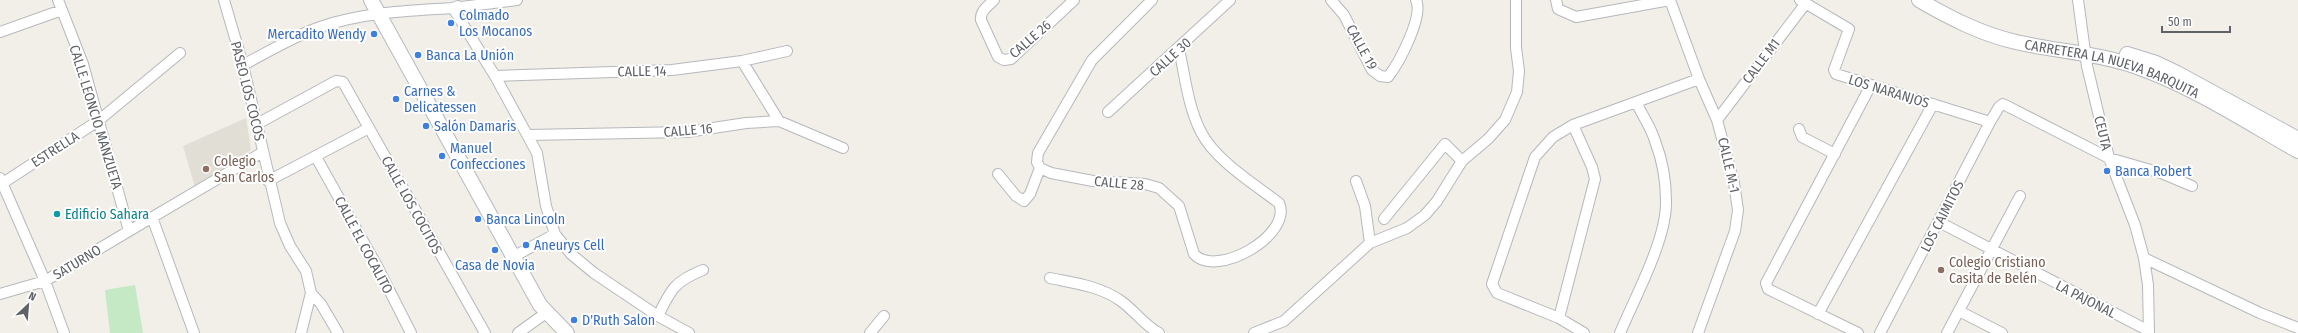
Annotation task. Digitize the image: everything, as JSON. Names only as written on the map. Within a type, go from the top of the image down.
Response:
[{"type":"street","name":"CALLE LEONCIO MANZUETA","points":[[58,0],[83,64],[130,231]]},
{"type":"street","name":"PASEO LOS COCOS","points":[[224,0],[243,65],[257,124],[268,181],[280,223],[290,246],[306,271],[311,293],[321,304],[338,333]]},
{"type":"street","points":[[371,0],[513,257],[546,313],[567,333]]},
{"type":"street","points":[[453,8],[471,0]]},
{"type":"street","points":[[243,65],[318,28],[378,13],[453,8],[517,0]]},
{"type":"street","name":"CALLE 26","points":[[994,0],[984,9],[981,15],[981,20],[998,57],[1004,60],[1011,59],[1074,0]]},
{"type":"street","points":[[998,174],[1016,196],[1024,201],[1030,194],[1040,168],[1037,162],[1038,153],[1092,60],[1152,0]]},
{"type":"street","name":"CALLE 30","points":[[1108,112],[1179,49],[1230,0]]},
{"type":"street","name":"CALLE 19","points":[[1331,0],[1344,15],[1372,70],[1380,76],[1388,77],[1397,66],[1416,22],[1418,4],[1416,0]]},
{"type":"street","points":[[1254,333],[1284,321],[1370,243],[1407,228],[1425,215],[1437,200],[1462,160],[1488,139],[1505,120],[1517,92],[1519,71],[1516,48],[1516,0]]},
{"type":"street","points":[[1556,0],[1558,9],[1576,17],[1670,0]]},
{"type":"street","name":"CALLE M-1","points":[[1670,0],[1699,79],[1718,120],[1734,183],[1738,210],[1735,232],[1701,332]]},
{"type":"street","name":"CARRETERA LA NUEVA BARQUITA","points":[[1919,0],[1946,16],[1979,31],[2015,42],[2086,51],[2108,50],[2156,63],[2298,139]]},
{"type":"street","name":"CARRETERA LA NUEVA BARQUITA","points":[[1935,0],[1978,22],[2007,32],[2086,51],[2157,75],[2298,151]]},
{"type":"street","name":"CEUTA","points":[[2078,0],[2087,66],[2109,158],[2130,210],[2144,258],[2148,285],[2149,332]]},
{"type":"street","name":"LOS NARANJOS","points":[[1803,1],[1849,29],[1834,73],[1990,122]]},
{"type":"street","name":"CALLE M1","points":[[1718,120],[1803,1]]},
{"type":"street","points":[[453,8],[495,76],[521,127],[537,154],[546,206],[555,234],[571,254],[594,273],[658,316],[690,333]]},
{"type":"street","points":[[0,32],[62,10]]},
{"type":"street","name":"CALLE 28","points":[[1040,168],[1051,173],[1093,181],[1145,184],[1159,188],[1179,206],[1194,254],[1199,260],[1214,263],[1246,253],[1260,244],[1275,228],[1281,217],[1282,210],[1279,203],[1212,149],[1201,132],[1194,114],[1179,49]]},
{"type":"street","name":"CALLE 14","points":[[495,76],[672,70],[742,61],[787,51]]},
{"type":"street","name":"ESTRELLA","points":[[1,180],[98,121],[180,53]]},
{"type":"street","points":[[742,61],[779,121]]},
{"type":"street","points":[[1584,333],[1558,318],[1497,294],[1492,284],[1535,157],[1553,137],[1573,125],[1699,79]]},
{"type":"street","name":"CALLE LOS COCITOS","points":[[257,124],[336,81],[343,82],[485,333]]},
{"type":"street","points":[[1858,333],[1768,289],[1766,284],[1871,85]]},
{"type":"street","points":[[1620,333],[1662,230],[1666,202],[1663,169],[1655,140],[1636,102]]},
{"type":"street","points":[[1818,314],[1933,104]]},
{"type":"street","name":"LOS CAIMITOS","points":[[1880,333],[1999,107],[2007,105],[2109,158]]},
{"type":"street","name":"CALLE 16","points":[[527,135],[687,132],[746,123],[779,121],[843,148]]},
{"type":"street","points":[[1558,318],[1595,179],[1592,167],[1573,125]]},
{"type":"street","points":[[268,181],[316,158],[369,128]]},
{"type":"street","points":[[1798,129],[1802,137],[1835,154]]},
{"type":"street","points":[[1384,219],[1444,144],[1462,160]]},
{"type":"street","points":[[130,231],[262,152]]},
{"type":"street","name":"CALLE EL COCALITO","points":[[316,158],[377,266],[411,333]]},
{"type":"street","points":[[2109,158],[2161,173],[2192,186]]},
{"type":"street","points":[[1,180],[45,281],[64,333]]},
{"type":"street","points":[[1356,181],[1365,206],[1370,243]]},
{"type":"street","points":[[1947,333],[2020,196]]},
{"type":"street","points":[[152,217],[194,333]]},
{"type":"street","name":"LA PAJONAL","points":[[1939,222],[1991,251],[2149,332]]},
{"type":"street","name":"SATURNO","points":[[0,294],[45,281],[130,231]]},
{"type":"street","points":[[513,257],[555,234]]},
{"type":"street","points":[[2144,258],[2260,313],[2298,328]]},
{"type":"street","points":[[658,316],[671,291],[684,277],[703,270]]},
{"type":"street","points":[[1050,278],[1097,288],[1121,301],[1140,319],[1159,333]]},
{"type":"street","points":[[301,333],[311,293]]},
{"type":"street","points":[[1959,311],[2002,333]]},
{"type":"street","points":[[518,333],[546,313]]},
{"type":"street","points":[[870,333],[884,316]]},
{"type":"shaded area","name":"Colegio San Carlos","points":[[246,118],[251,150],[195,187],[183,146]]},
{"type":"green space","points":[[135,285],[143,333],[110,333],[105,290]]},
{"type":"place","name":"Colmado Los Mocanos","points":[[451,23]]},
{"type":"place","name":"Mercadito Wendy","points":[[374,34]]},
{"type":"place","name":"Banca La Unión","points":[[418,55]]},
{"type":"place","name":"Carnes & Delicatessen","points":[[396,99]]},
{"type":"place","name":"Salón Damaris","points":[[426,126]]},
{"type":"place","name":"Manuel Confecciones","points":[[442,156]]},
{"type":"place","name":"Colegio San Carlos","points":[[206,169]]},
{"type":"place","name":"Banca Robert","points":[[2107,171]]},
{"type":"place","name":"Edificio Sahara","points":[[57,214]]},
{"type":"place","name":"Banca Lincoln","points":[[478,219]]},
{"type":"place","name":"Aneurys Cell","points":[[526,245]]},
{"type":"place","name":"Casa de Novia","points":[[495,250]]},
{"type":"place","name":"Colegio Cristiano Casita de Belén","points":[[1941,270]]},
{"type":"place","name":"D'Ruth Salon","points":[[574,320]]}]
